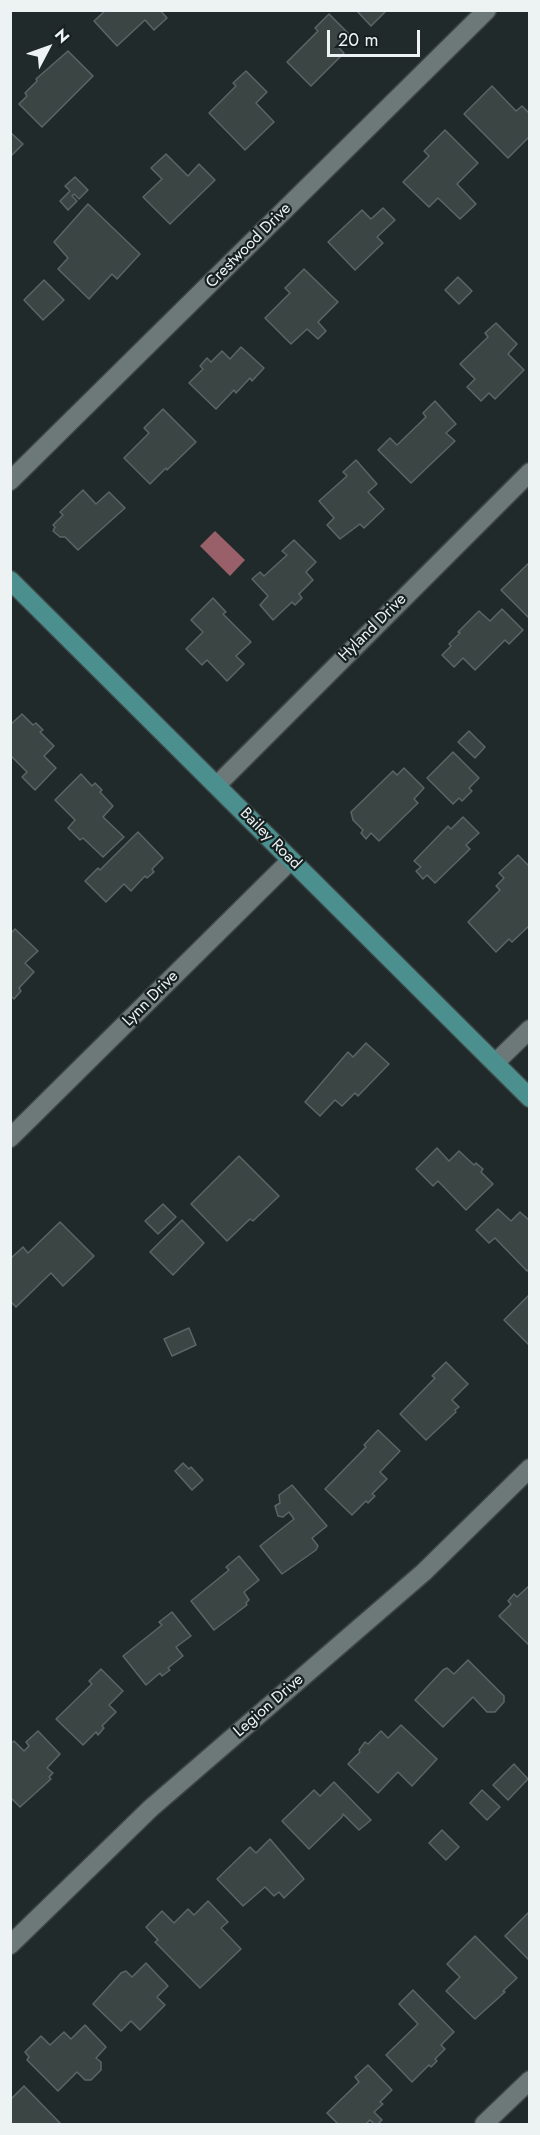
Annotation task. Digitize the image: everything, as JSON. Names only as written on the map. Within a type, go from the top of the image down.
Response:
[{"type":"street","name":"Crestwood Drive","points":[[10,481],[487,10]]},
{"type":"street","name":"Hyland Drive","points":[[217,785],[530,472]]},
{"type":"street","name":"Bailey Road","points":[[10,580],[530,1098]]},
{"type":"street","name":"Lynn Drive","points":[[10,1138],[291,860]]},
{"type":"street","points":[[495,1064],[530,1029]]},
{"type":"street","name":"Legion Drive","points":[[10,1945],[151,1808],[424,1572],[530,1468]]},
{"type":"street","points":[[484,2124],[530,2079]]},
{"type":"shaded area","points":[[215,531],[245,560],[230,576],[200,546]]},
{"type":"building","points":[[106,10],[160,10],[167,18],[154,30],[145,20],[117,46],[94,21]]},
{"type":"building","points":[[356,10],[387,10],[371,26]]},
{"type":"building","points":[[329,14],[351,36],[339,48],[344,53],[311,86],[287,62],[318,31],[315,28]]},
{"type":"building","points":[[68,51],[93,76],[42,127],[19,104],[27,96],[25,93],[37,81],[36,79]]},
{"type":"building","points":[[246,71],[267,92],[256,103],[274,122],[245,150],[209,113],[236,86],[233,83]]},
{"type":"building","points":[[492,86],[516,111],[522,106],[530,114],[530,136],[508,158],[464,114]]},
{"type":"building","points":[[445,130],[478,163],[457,184],[476,204],[460,219],[438,198],[429,207],[403,182],[429,156],[424,151]]},
{"type":"building","points":[[10,132],[23,144],[10,157]]},
{"type":"building","points":[[166,154],[188,176],[199,164],[215,180],[170,224],[143,197],[162,179],[151,168]]},
{"type":"building","points":[[75,177],[88,190],[79,199],[74,194],[72,196],[77,201],[68,210],[60,201],[70,191],[65,186]]},
{"type":"building","points":[[88,204],[140,254],[117,279],[112,274],[89,299],[58,269],[68,258],[54,242]]},
{"type":"building","points":[[383,208],[395,220],[377,237],[383,243],[355,270],[328,242],[362,210],[371,219]]},
{"type":"building","points":[[304,269],[338,302],[318,322],[326,331],[318,339],[307,329],[291,344],[265,318],[290,293],[285,288]]},
{"type":"building","points":[[458,277],[472,291],[459,304],[445,290]]},
{"type":"building","points":[[44,280],[64,300],[43,320],[24,300]]},
{"type":"building","points":[[496,323],[517,344],[508,354],[524,370],[495,399],[489,393],[481,401],[467,387],[475,379],[460,364],[488,337],[485,333]]},
{"type":"building","points":[[241,347],[264,368],[252,381],[250,378],[236,393],[234,390],[216,409],[189,383],[203,369],[200,366],[207,358],[211,362],[222,351],[230,359]]},
{"type":"building","points":[[435,401],[456,424],[446,433],[455,441],[411,483],[378,450],[390,438],[397,445],[426,417],[423,413]]},
{"type":"building","points":[[163,409],[196,442],[150,484],[124,458],[149,433],[144,428]]},
{"type":"building","points":[[356,460],[377,484],[368,492],[384,509],[364,528],[360,524],[340,539],[327,525],[334,518],[319,501],[347,476],[343,472]]},
{"type":"building","points":[[83,490],[96,504],[109,492],[125,508],[78,550],[65,537],[60,537],[53,531],[55,527],[53,525],[63,515],[60,512]]},
{"type":"building","points":[[294,540],[316,562],[306,572],[313,580],[299,594],[302,598],[295,605],[292,602],[273,620],[260,605],[268,596],[252,579],[260,572],[264,576],[287,555],[282,551]]},
{"type":"building","points":[[530,562],[530,619],[501,590]]},
{"type":"building","points":[[213,598],[226,612],[223,614],[251,642],[236,656],[244,664],[227,681],[207,660],[202,665],[186,649],[203,632],[191,620]]},
{"type":"building","points":[[502,609],[523,630],[509,644],[505,640],[475,670],[463,658],[454,667],[442,655],[451,646],[449,644],[460,633],[458,632],[479,611],[490,621]]},
{"type":"building","points":[[22,714],[33,725],[36,723],[43,730],[40,732],[54,746],[44,756],[56,768],[35,790],[22,777],[27,772],[10,755],[10,725]]},
{"type":"building","points":[[469,731],[485,747],[475,758],[458,742]]},
{"type":"building","points":[[453,752],[479,778],[469,788],[472,791],[462,801],[459,798],[453,804],[427,778]]},
{"type":"building","points":[[404,768],[424,788],[414,799],[418,803],[379,841],[371,833],[366,839],[361,833],[363,830],[353,820],[351,812],[393,771],[397,775]]},
{"type":"building","points":[[81,774],[92,786],[95,783],[102,790],[100,792],[113,806],[103,817],[124,837],[103,857],[83,838],[80,840],[68,828],[75,820],[55,800]]},
{"type":"building","points":[[463,817],[479,833],[466,845],[470,849],[435,883],[427,875],[423,879],[416,871],[421,867],[414,861],[448,826],[451,829]]},
{"type":"building","points":[[138,832],[163,858],[152,869],[154,872],[147,878],[145,876],[131,891],[124,884],[106,902],[85,881],[98,868],[100,870]]},
{"type":"building","points":[[518,855],[530,867],[530,925],[512,942],[509,939],[496,952],[468,922],[500,890],[496,886],[504,878],[499,873]]},
{"type":"building","points":[[15,929],[38,951],[25,963],[34,972],[19,988],[21,991],[14,999],[10,998],[10,934]]},
{"type":"building","points":[[366,1043],[389,1064],[358,1096],[355,1093],[342,1106],[335,1100],[320,1116],[305,1102],[348,1052],[353,1057]]},
{"type":"building","points":[[437,1148],[449,1161],[459,1151],[474,1165],[476,1163],[483,1169],[481,1172],[493,1184],[466,1210],[438,1181],[433,1186],[416,1169]]},
{"type":"building","points":[[239,1156],[279,1196],[253,1221],[250,1219],[227,1241],[191,1204]]},
{"type":"building","points":[[163,1204],[176,1217],[158,1234],[145,1221]]},
{"type":"building","points":[[498,1209],[511,1221],[520,1212],[530,1221],[530,1268],[527,1271],[495,1238],[489,1243],[476,1230]]},
{"type":"building","points":[[182,1220],[204,1243],[173,1275],[150,1252]]},
{"type":"building","points":[[60,1222],[94,1256],[63,1286],[51,1273],[16,1307],[10,1301],[10,1259],[23,1247],[28,1253]]},
{"type":"building","points":[[530,1294],[530,1344],[529,1345],[504,1320]]},
{"type":"building","points":[[189,1328],[196,1345],[172,1356],[164,1339]]},
{"type":"building","points":[[446,1362],[468,1384],[452,1400],[459,1407],[455,1410],[456,1412],[426,1440],[400,1414],[435,1378],[432,1376]]},
{"type":"building","points":[[378,1430],[400,1451],[380,1472],[387,1479],[372,1494],[375,1496],[368,1503],[366,1501],[352,1515],[325,1489],[366,1447],[364,1445]]},
{"type":"building","points":[[183,1463],[189,1469],[191,1467],[203,1480],[192,1490],[175,1471]]},
{"type":"building","points":[[292,1485],[327,1526],[312,1538],[318,1546],[316,1550],[282,1574],[260,1546],[294,1519],[289,1512],[283,1517],[278,1516],[275,1506],[280,1503],[279,1495]]},
{"type":"building","points":[[239,1556],[259,1580],[244,1592],[249,1600],[247,1605],[214,1630],[191,1601],[229,1570],[226,1567]]},
{"type":"building","points":[[530,1585],[530,1646],[499,1616],[511,1604],[508,1601],[514,1594],[517,1597]]},
{"type":"building","points":[[172,1612],[191,1636],[176,1647],[183,1656],[168,1668],[170,1670],[162,1676],[160,1673],[146,1685],[123,1656],[162,1625],[159,1622]]},
{"type":"building","points":[[468,1660],[504,1696],[504,1702],[495,1712],[487,1712],[473,1697],[443,1727],[415,1700],[443,1670],[447,1668],[454,1674]]},
{"type":"building","points":[[101,1669],[123,1691],[109,1705],[116,1712],[102,1726],[104,1728],[98,1735],[96,1732],[83,1745],[56,1719],[92,1684],[89,1681]]},
{"type":"building","points":[[401,1725],[437,1759],[412,1786],[398,1772],[378,1793],[348,1764],[360,1752],[365,1742],[368,1744],[381,1731],[388,1738]]},
{"type":"building","points":[[38,1731],[60,1754],[47,1768],[53,1773],[49,1777],[51,1779],[20,1807],[10,1797],[10,1744],[14,1741],[24,1751],[29,1746],[26,1742]]},
{"type":"building","points":[[514,1764],[528,1779],[508,1800],[493,1785]]},
{"type":"building","points":[[334,1782],[371,1820],[359,1830],[343,1814],[309,1849],[282,1821],[314,1790],[320,1796]]},
{"type":"building","points":[[482,1790],[500,1807],[487,1820],[470,1803]]},
{"type":"building","points":[[442,1830],[459,1847],[446,1860],[429,1843]]},
{"type":"building","points":[[270,1839],[304,1879],[284,1898],[279,1892],[274,1896],[265,1887],[243,1906],[217,1879],[250,1847],[256,1853]]},
{"type":"building","points":[[208,1901],[228,1922],[221,1928],[241,1949],[200,1988],[155,1942],[158,1940],[146,1927],[162,1911],[174,1923],[188,1909],[194,1915]]},
{"type":"building","points":[[530,1911],[530,1961],[505,1936]]},
{"type":"building","points":[[475,1936],[517,1978],[475,2019],[446,1991],[460,1977],[447,1964]]},
{"type":"building","points":[[146,1963],[168,1986],[157,1997],[165,2005],[140,2030],[131,2021],[121,2031],[93,2004],[121,1973],[126,1971],[132,1977]]},
{"type":"building","points":[[413,1990],[454,2032],[441,2045],[445,2049],[435,2059],[437,2061],[431,2067],[429,2065],[412,2082],[386,2055],[418,2024],[399,2004]]},
{"type":"building","points":[[85,2025],[106,2047],[96,2058],[101,2062],[101,2070],[91,2080],[85,2080],[77,2072],[58,2091],[27,2060],[29,2057],[25,2052],[41,2036],[50,2045],[64,2032],[71,2039]]},
{"type":"building","points":[[368,2065],[392,2090],[380,2102],[383,2104],[374,2112],[382,2120],[378,2124],[370,2120],[366,2124],[338,2124],[327,2113],[359,2082],[355,2077]]},
{"type":"building","points":[[24,2086],[60,2123],[10,2124],[10,2100]]}]
